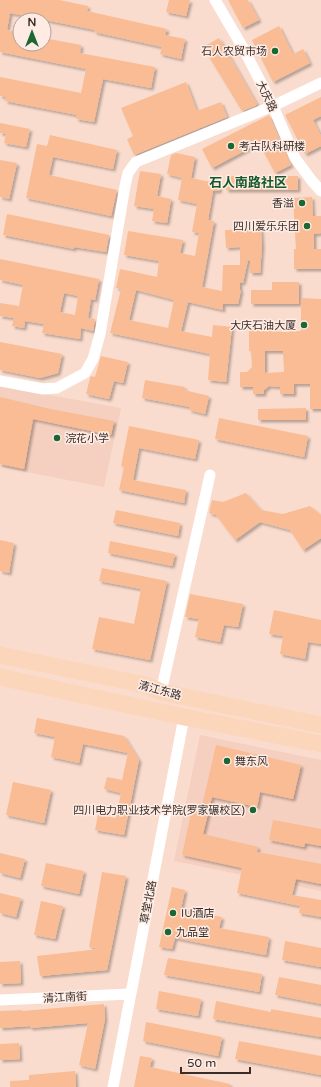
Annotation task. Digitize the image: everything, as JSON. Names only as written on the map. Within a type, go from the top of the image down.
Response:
[{"type":"main road","name":"清江东路","points":[[0,655],[146,685],[161,692],[321,725]]},
{"type":"main road","name":"清江东路","points":[[0,677],[184,717],[321,744]]},
{"type":"street","name":"大庆路","points":[[215,0],[242,46],[273,106],[295,158],[321,191]]},
{"type":"street","points":[[0,381],[43,389],[57,388],[85,373],[93,358],[100,334],[125,186],[128,173],[136,162],[273,106],[321,83]]},
{"type":"street","points":[[161,692],[210,475]]},
{"type":"street","name":"草堂北路","points":[[113,1087],[184,717]]},
{"type":"street","name":"清江南街","points":[[0,1000],[130,994]]},
{"type":"shaded area","name":"浣花小学","points":[[0,386],[121,408],[104,487],[0,467]]},
{"type":"shaded area","name":"四川电力职业技术学院(罗家碾校区)","points":[[200,735],[321,760],[321,891],[174,861]]},
{"type":"building","points":[[0,0],[59,0],[88,6],[87,11],[167,29],[165,35],[185,39],[181,59],[160,54],[162,47],[94,32],[95,30],[52,21],[52,12],[10,13],[7,30],[12,31],[12,52],[52,52],[52,40],[81,45],[80,53],[155,67],[151,88],[103,79],[94,122],[76,119],[77,115],[5,101],[6,97],[0,96],[0,77],[81,93],[86,69],[0,52]]},
{"type":"building","points":[[169,0],[190,0],[186,16],[166,12]]},
{"type":"building","points":[[228,0],[248,0],[259,20],[243,28]]},
{"type":"building","name":"石人农贸市场","points":[[279,26],[293,54],[303,49],[310,63],[273,82],[252,40]]},
{"type":"building","points":[[219,38],[257,104],[255,106],[242,111],[203,47]]},
{"type":"building","points":[[186,82],[197,111],[221,102],[227,117],[134,155],[127,139],[133,136],[121,108]]},
{"type":"building","points":[[321,97],[321,116],[313,120],[321,136],[321,146],[305,154],[285,115]]},
{"type":"building","name":"考古队科研楼","points":[[269,115],[291,165],[275,173],[259,143],[212,168],[202,149]]},
{"type":"building","points":[[0,123],[30,129],[26,147],[4,143],[6,134],[0,133]]},
{"type":"building","points":[[50,135],[117,150],[113,169],[53,157],[49,175],[117,190],[111,216],[26,198],[37,144],[47,146]]},
{"type":"building","points":[[176,153],[195,157],[191,178],[220,184],[219,191],[213,191],[208,220],[214,221],[202,287],[222,291],[223,265],[240,265],[240,247],[226,248],[225,230],[261,229],[262,246],[260,273],[250,273],[250,261],[248,260],[243,283],[240,282],[241,290],[238,304],[223,304],[223,310],[188,302],[181,331],[212,337],[213,325],[232,327],[226,382],[208,380],[210,354],[110,333],[121,289],[116,288],[120,269],[157,277],[159,261],[124,255],[128,231],[183,240],[180,253],[195,256],[199,233],[192,232],[197,204],[178,200],[182,178],[167,174],[171,155]],"holes":[[[136,290],[174,300],[168,328],[129,320]]]},
{"type":"building","points":[[0,160],[17,163],[9,199],[0,197]]},
{"type":"building","points":[[140,171],[161,174],[157,196],[171,199],[167,223],[152,221],[154,209],[134,206]]},
{"type":"building","points":[[226,176],[298,176],[298,190],[226,190]]},
{"type":"building","points":[[312,197],[313,216],[321,216],[321,233],[314,234],[314,249],[321,249],[321,269],[294,269],[294,249],[296,249],[293,198]]},
{"type":"building","points":[[7,214],[109,235],[106,252],[74,247],[74,249],[3,235]]},
{"type":"building","points":[[0,259],[99,279],[95,300],[91,299],[88,318],[95,319],[93,331],[81,328],[80,339],[42,333],[44,324],[25,321],[24,328],[12,326],[14,318],[0,316],[0,303],[19,306],[23,285],[0,280]],"holes":[[[64,293],[78,296],[75,315],[60,312]]]},
{"type":"building","points":[[272,282],[299,282],[299,304],[251,304],[251,290],[272,290]]},
{"type":"building","points":[[301,298],[321,299],[321,409],[310,409],[310,384],[294,384],[294,394],[280,394],[280,387],[269,386],[264,390],[264,394],[253,394],[253,387],[240,387],[240,372],[247,372],[252,367],[251,351],[249,351],[249,328],[282,332],[301,331]],"holes":[[[265,351],[283,351],[284,372],[265,373]]]},
{"type":"building","points":[[0,342],[62,354],[58,373],[40,378],[0,370]]},
{"type":"building","points":[[101,356],[128,362],[123,383],[114,381],[109,399],[86,394],[90,378],[91,376],[95,377]]},
{"type":"building","points":[[145,380],[185,387],[184,390],[209,396],[205,414],[189,410],[190,407],[142,398]]},
{"type":"building","points":[[0,397],[50,409],[114,421],[111,435],[33,419],[24,469],[0,464]]},
{"type":"building","points":[[306,408],[306,420],[258,420],[258,409]]},
{"type":"building","points":[[219,418],[308,436],[304,457],[215,439]]},
{"type":"building","points":[[129,426],[199,440],[195,459],[139,448],[133,480],[186,490],[184,503],[119,490],[124,467],[121,466]]},
{"type":"building","points":[[246,493],[261,510],[283,514],[310,506],[321,515],[321,538],[303,550],[290,530],[260,522],[235,540],[216,515],[209,513],[212,500],[223,502]]},
{"type":"building","points":[[116,510],[180,523],[178,536],[113,523]]},
{"type":"building","points":[[0,540],[14,543],[9,573],[0,571]]},
{"type":"building","points":[[110,541],[175,554],[172,566],[108,553]]},
{"type":"building","points":[[102,568],[167,581],[150,660],[92,649],[99,617],[134,624],[141,589],[99,581]]},
{"type":"building","points":[[190,594],[243,604],[238,627],[224,625],[220,642],[195,637],[199,619],[185,617]]},
{"type":"building","points":[[274,610],[321,620],[321,644],[308,642],[305,659],[280,654],[283,636],[269,634]]},
{"type":"building","points":[[37,718],[124,736],[139,760],[124,835],[95,830],[98,815],[116,818],[121,793],[104,789],[107,777],[122,780],[128,753],[83,744],[79,763],[51,757],[55,737],[34,733]]},
{"type":"building","points":[[216,745],[301,765],[293,799],[260,792],[257,807],[212,797],[203,834],[258,847],[257,852],[321,864],[321,884],[296,879],[292,895],[321,900],[321,917],[299,913],[300,906],[237,893],[242,868],[182,855],[193,804],[202,806]]},
{"type":"building","points":[[13,782],[51,790],[44,823],[6,815]]},
{"type":"building","points":[[273,820],[321,829],[321,846],[305,843],[304,847],[269,840]]},
{"type":"building","points":[[0,853],[25,859],[20,878],[0,873]]},
{"type":"building","points":[[46,863],[84,871],[79,894],[41,886]]},
{"type":"building","points":[[102,872],[126,876],[107,970],[40,976],[37,956],[99,949],[89,947]]},
{"type":"building","points":[[172,887],[185,890],[181,909],[222,917],[219,928],[269,937],[266,955],[175,938],[172,949],[159,947]]},
{"type":"building","points":[[0,893],[21,898],[16,917],[0,913]]},
{"type":"building","points":[[41,901],[63,906],[55,939],[34,935]]},
{"type":"building","points":[[285,941],[321,948],[321,967],[282,960]]},
{"type":"building","points":[[168,958],[262,974],[259,992],[164,975]]},
{"type":"building","points":[[20,961],[21,983],[0,984],[0,962]]},
{"type":"building","points":[[279,977],[321,985],[321,1004],[275,995]]},
{"type":"building","points":[[159,991],[201,999],[198,1016],[156,1009]]},
{"type":"building","points":[[216,1001],[271,1012],[271,1009],[321,1018],[321,1037],[213,1019]]},
{"type":"building","points":[[104,1004],[105,1019],[95,1069],[79,1065],[88,1023],[30,1028],[30,1026],[0,1028],[0,1011],[22,1011]]},
{"type":"building","points":[[146,1022],[222,1037],[218,1056],[143,1041]]},
{"type":"building","points":[[239,1041],[321,1056],[321,1075],[235,1059]]},
{"type":"building","points":[[19,1043],[20,1059],[0,1060],[0,1044]]},
{"type":"building","points":[[140,1056],[152,1058],[150,1067],[230,1084],[230,1087],[134,1087]]},
{"type":"building","points":[[75,1071],[76,1087],[10,1087],[10,1081],[29,1080],[29,1075]]},
{"type":"place","name":"石人农贸市场","points":[[275,51]]},
{"type":"place","name":"考古队科研楼","points":[[231,146]]},
{"type":"place","name":"香溢","points":[[302,203]]},
{"type":"place","name":"四川爱乐乐团","points":[[307,226]]},
{"type":"place","name":"大庆石油大厦","points":[[304,325]]},
{"type":"place","name":"浣花小学","points":[[57,438]]},
{"type":"place","name":"舞东风","points":[[227,761]]},
{"type":"place","name":"四川电力职业技术学院(罗家碾校区)","points":[[253,810]]},
{"type":"place","name":"IU酒店","points":[[173,913]]},
{"type":"place","name":"九品堂","points":[[168,932]]},
{"type":"district","name":"石人南路社区","points":[[248,182]]}]
